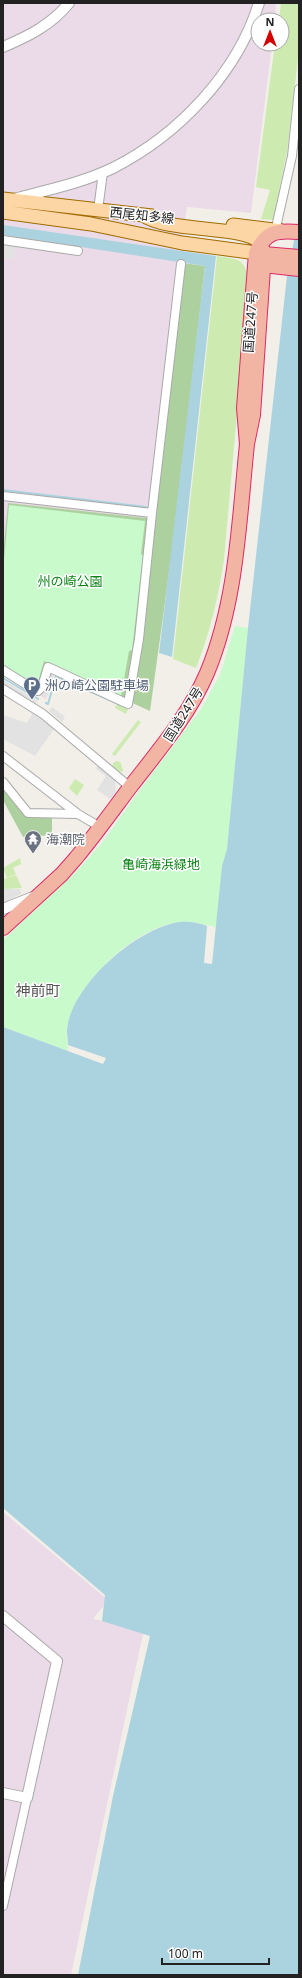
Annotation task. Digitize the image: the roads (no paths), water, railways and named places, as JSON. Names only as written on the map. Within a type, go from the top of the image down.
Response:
[{"type":"highway","points":[[286,229],[268,235],[261,254],[289,264],[299,257]]},
{"type":"highway","name":"国道247号","points":[[3,928],[67,869],[165,742],[190,706],[204,679],[215,650],[231,592],[238,542],[247,444],[253,415],[261,254]]},
{"type":"main road","name":"西尾知多線","points":[[7,199],[144,215],[286,229]]},
{"type":"main road","name":"西尾知多線","points":[[3,212],[91,224],[182,243],[261,254]]},
{"type":"main road","points":[[144,215],[150,220],[178,226],[249,236],[261,254]]},
{"type":"street","points":[[3,47],[45,26],[60,14],[69,3]]},
{"type":"street","points":[[7,199],[70,184],[103,172],[156,143],[191,112],[221,75],[237,52],[259,3]]},
{"type":"street","points":[[286,229],[299,89]]},
{"type":"street","points":[[98,210],[103,172]]},
{"type":"street","points":[[3,240],[78,251]]},
{"type":"street","points":[[3,670],[38,691],[42,687],[48,667],[128,704],[139,639],[181,264]]},
{"type":"street","points":[[3,496],[152,513]]},
{"type":"street","points":[[3,689],[43,714],[130,788]]},
{"type":"street","points":[[3,756],[78,814],[100,827]]},
{"type":"street","points":[[3,782],[28,813],[78,814]]},
{"type":"street","points":[[3,909],[39,895]]},
{"type":"street","points":[[3,1616],[56,1661],[3,1906]]},
{"type":"street","points":[[3,1793],[27,1798]]},
{"type":"water","points":[[299,212],[299,1975],[78,1975],[113,1796],[150,1636],[102,1621],[105,1595],[3,1508],[3,1027],[103,1064],[106,1058],[68,1045],[67,1030],[71,1013],[80,995],[93,977],[109,961],[145,935],[163,926],[187,922],[207,926],[204,963],[212,964],[222,866],[227,849],[248,628],[287,276]]},
{"type":"water","points":[[3,225],[216,256],[172,657],[159,653],[205,266],[3,235]]},
{"type":"waterway","points":[[3,490],[146,507]]},
{"type":"waterway","points":[[46,703],[48,704],[56,676],[125,707]]},
{"type":"waterway","points":[[3,678],[38,699]]},
{"type":"place","name":"洲の崎公園駐車場","points":[[32,700]]},
{"type":"place","name":"海潮院","points":[[33,854]]},
{"type":"district","name":"神前町","points":[[38,991]]},
{"type":"park label","name":"州の崎公園","points":[[70,581]]},
{"type":"park label","name":"亀崎海浜緑地","points":[[161,864]]}]
